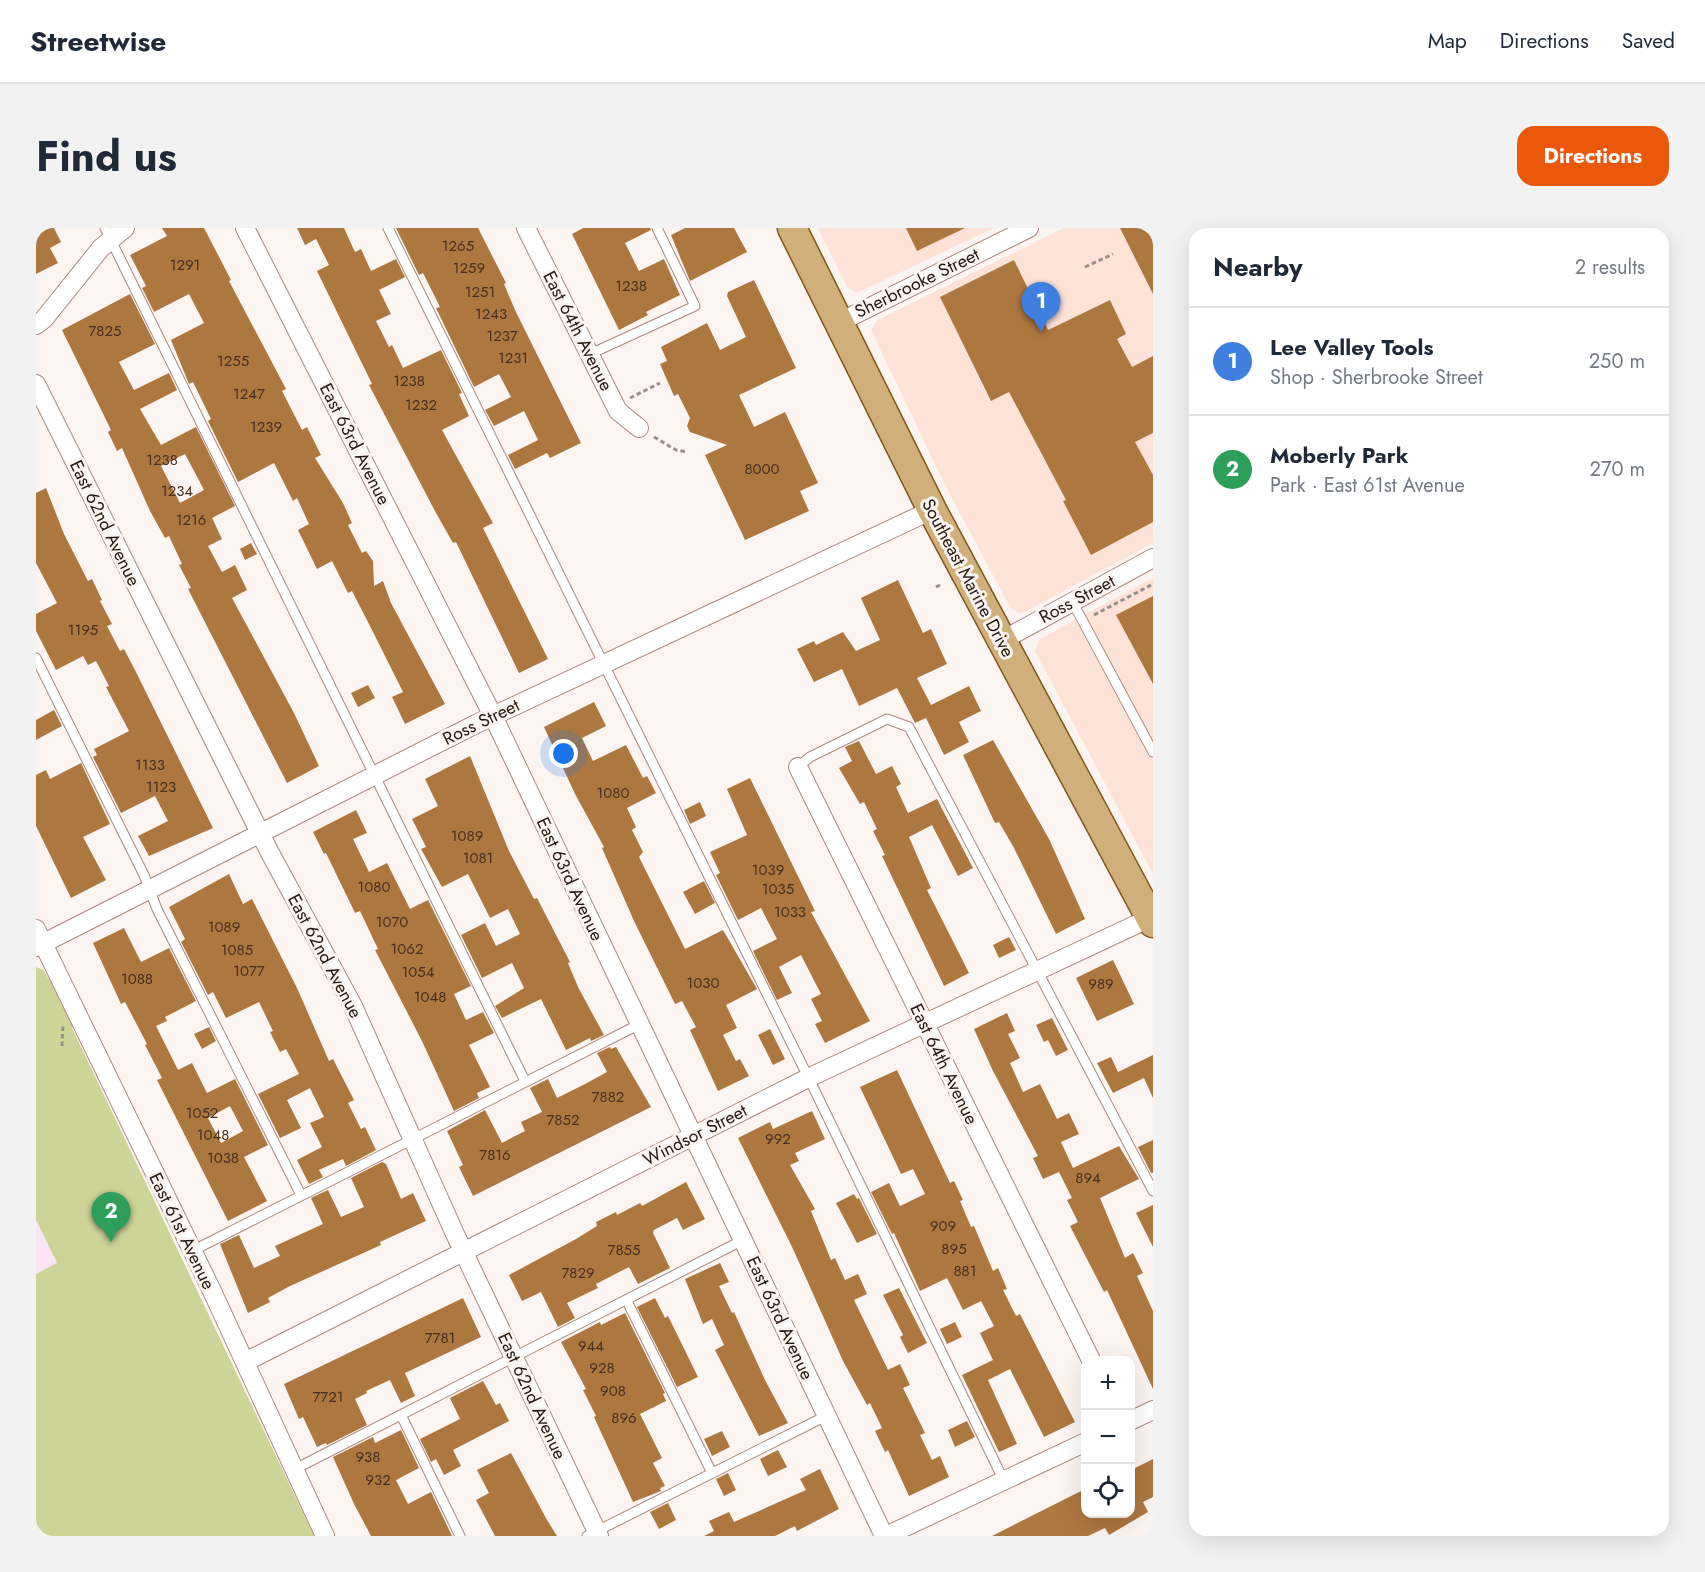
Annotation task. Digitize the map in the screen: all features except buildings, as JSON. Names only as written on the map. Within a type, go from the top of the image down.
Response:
[{"type":"main road","name":"Southeast Marine Drive","points":[[792,228],[932,510],[1152,921]]},
{"type":"street","name":"East 63rd Avenue","points":[[245,228],[493,716],[638,1024],[885,1536]]},
{"type":"street","name":"East 64th Avenue","points":[[526,228],[618,411],[639,428]]},
{"type":"street","name":"Sherbrooke Street","points":[[838,323],[1029,228]]},
{"type":"street","points":[[36,326],[113,232]]},
{"type":"street","name":"East 62nd Avenue","points":[[36,384],[259,832],[353,1006],[412,1140],[594,1534]]},
{"type":"street","name":"Ross Street","points":[[38,940],[149,890],[259,832],[493,716],[932,510]]},
{"type":"street","name":"Ross Street","points":[[1001,640],[1153,558]]},
{"type":"street","name":"East 64th Avenue","points":[[798,767],[1089,1356]]},
{"type":"street","name":"Windsor Street","points":[[245,1362],[808,1078],[1038,970],[1152,921]]},
{"type":"street","name":"East 61st Avenue","points":[[38,940],[192,1251],[325,1536]]},
{"type":"street","points":[[1135,1418],[1153,1410]]},
{"type":"street","points":[[885,1536],[1081,1444]]},
{"type":"lane","points":[[388,228],[808,1078],[1004,1481]]},
{"type":"lane","points":[[590,354],[695,306],[657,228]]},
{"type":"lane","points":[[113,232],[374,775],[525,1081]]},
{"type":"lane","points":[[1072,601],[1153,752]]},
{"type":"lane","points":[[36,657],[301,1195]]},
{"type":"lane","points":[[798,767],[810,757],[887,719],[909,727],[1153,1191]]},
{"type":"lane","points":[[192,1251],[638,1024]]},
{"type":"lane","points":[[295,1470],[743,1240]]},
{"type":"lane","points":[[627,1301],[712,1473]]},
{"type":"lane","points":[[401,1415],[460,1536]]},
{"type":"lane","points":[[594,1534],[826,1416]]},
{"type":"path","points":[[1085,267],[1113,254]]},
{"type":"path","points":[[629,398],[660,383]]},
{"type":"path","points":[[639,428],[676,450],[687,452]]},
{"type":"path","points":[[936,587],[942,584]]},
{"type":"path","points":[[1083,621],[1153,584]]},
{"type":"path","points":[[62,1046],[64,1022]]},
{"type":"shaded area","points":[[818,228],[994,228],[857,293],[847,287]]},
{"type":"shaded area","points":[[1064,228],[1153,228],[1153,543],[1027,611],[1019,613],[1011,609],[945,485],[871,330],[877,320]]},
{"type":"shaded area","points":[[1153,578],[1153,874],[1035,651],[1040,639]]},
{"type":"shaded area","points":[[36,1220],[57,1264],[36,1274]]},
{"type":"green space","points":[[36,967],[43,970],[49,979],[52,978],[61,1004],[63,1003],[76,1023],[72,1028],[314,1536],[36,1536],[36,1274],[57,1263],[36,1220]]},
{"type":"place","name":"Lee Valley Tools","points":[[1041,332]]},
{"type":"place","name":"Moberly Park","points":[[111,1242]]}]
